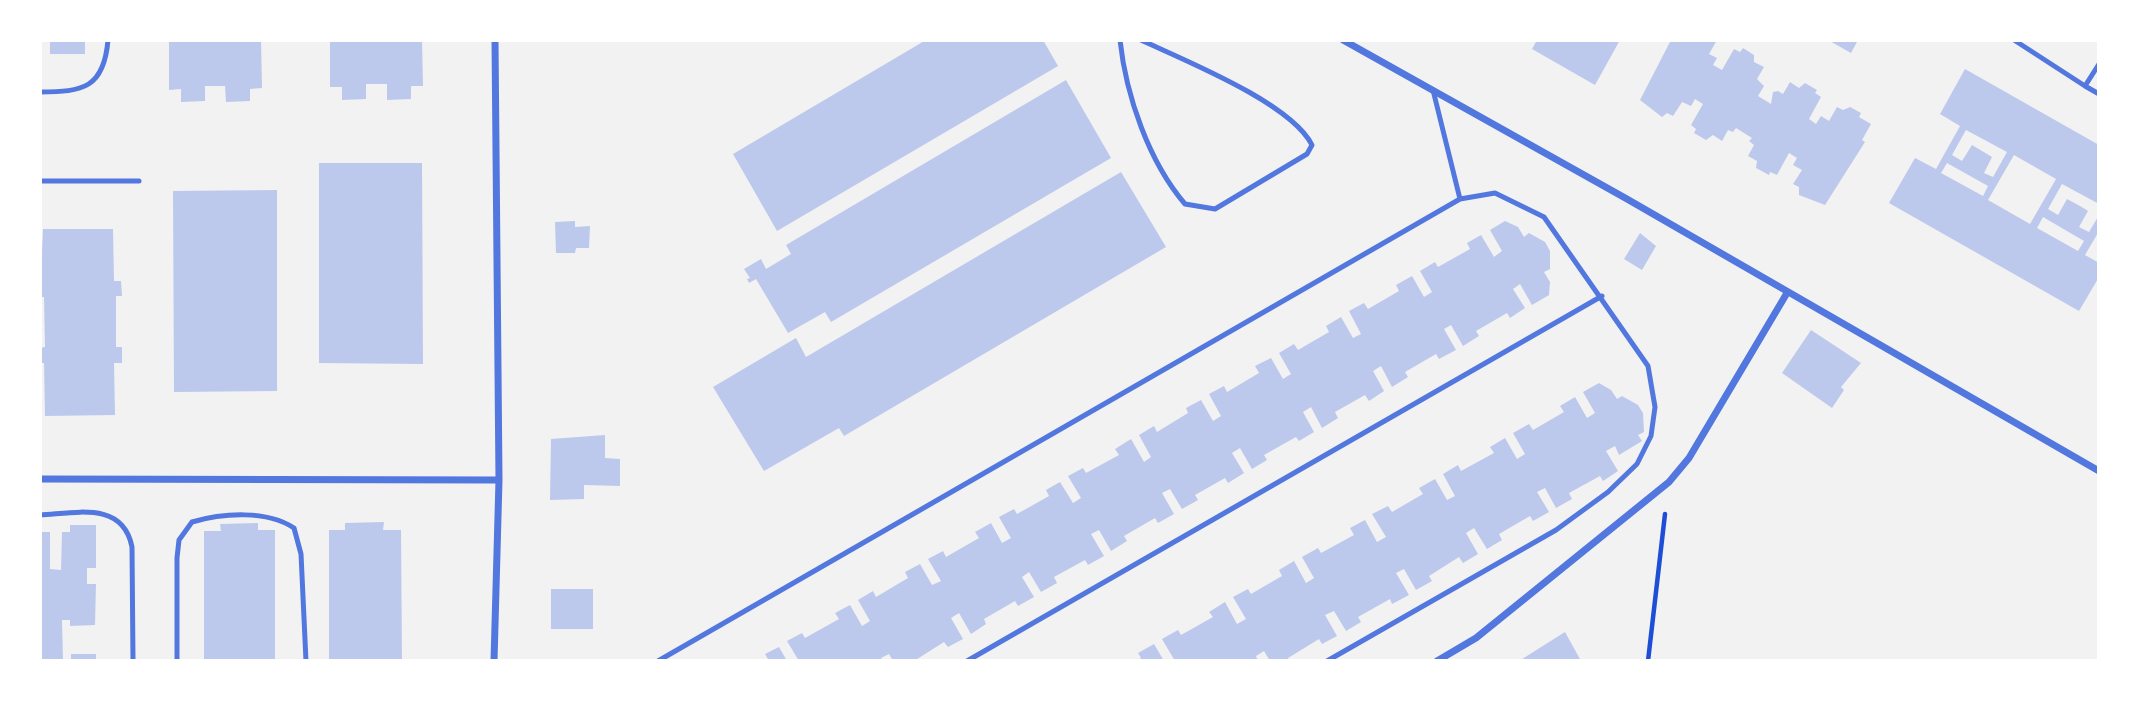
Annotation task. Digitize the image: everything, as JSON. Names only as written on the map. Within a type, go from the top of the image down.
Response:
[{"type":"street","points":[[494,661],[499,480],[495,40]]},
{"type":"street","points":[[1343,40],[2099,471]]},
{"type":"street","points":[[1437,661],[1476,638],[1669,482],[1689,458],[1787,293]]},
{"type":"street","points":[[40,479],[499,480]]},
{"type":"lane","points":[[40,92],[76,92],[95,81],[106,64],[108,40]]},
{"type":"lane","points":[[1120,40],[1125,70],[1148,141],[1163,173],[1185,205],[1215,209],[1307,155],[1312,145],[1305,131],[1284,114],[1223,80],[1141,40]]},
{"type":"lane","points":[[2014,40],[2099,94]]},
{"type":"lane","points":[[2085,86],[2099,64]]},
{"type":"lane","points":[[1433,90],[1460,199]]},
{"type":"lane","points":[[40,181],[139,181]]},
{"type":"lane","points":[[658,661],[1460,199],[1495,193],[1545,217],[1648,366],[1656,407],[1651,436],[1637,464],[1608,492],[1556,530],[1326,661]]},
{"type":"lane","points":[[967,661],[1602,296]]},
{"type":"lane","points":[[40,515],[97,512],[118,519],[129,530],[132,547],[132,661]]},
{"type":"lane","points":[[177,661],[179,540],[192,522],[227,516],[272,517],[294,528],[301,554],[306,661]]},
{"type":"path","points":[[1648,661],[1669,482]]},
{"type":"building","points":[[50,40],[85,40],[85,54],[50,54]]},
{"type":"building","points":[[169,40],[261,40],[262,88],[250,89],[250,101],[226,102],[225,86],[205,86],[205,101],[181,102],[181,89],[169,90]]},
{"type":"building","points":[[330,40],[422,40],[423,86],[411,86],[411,99],[387,100],[387,84],[366,84],[366,99],[342,100],[342,87],[330,87]]},
{"type":"building","points":[[926,40],[1043,40],[1058,66],[777,231],[733,154]]},
{"type":"building","points":[[1537,40],[1620,40],[1595,85],[1532,49]]},
{"type":"building","points":[[1671,40],[1717,40],[1709,54],[1717,58],[1713,65],[1722,70],[1734,49],[1740,52],[1743,48],[1754,55],[1754,62],[1764,67],[1757,79],[1764,86],[1758,96],[1771,104],[1773,92],[1783,94],[1790,82],[1799,88],[1805,83],[1817,90],[1815,93],[1821,97],[1809,119],[1816,124],[1821,116],[1829,121],[1837,107],[1843,110],[1850,107],[1861,113],[1859,117],[1871,124],[1862,140],[1865,142],[1825,205],[1799,195],[1799,187],[1793,184],[1802,170],[1793,165],[1797,158],[1789,153],[1777,175],[1770,172],[1769,175],[1756,168],[1757,161],[1748,156],[1754,145],[1749,141],[1752,138],[1736,128],[1733,132],[1728,130],[1722,141],[1713,135],[1706,140],[1694,133],[1696,129],[1691,125],[1703,104],[1695,99],[1691,106],[1682,102],[1673,116],[1667,113],[1662,117],[1640,100]]},
{"type":"building","points":[[1828,40],[1858,40],[1851,53]]},
{"type":"building","points":[[1965,69],[2099,145],[2099,204],[2062,184],[2048,209],[2058,215],[2067,199],[2080,206],[2088,211],[2079,227],[2089,232],[2099,215],[2099,231],[2085,255],[2099,263],[2099,277],[2079,311],[1889,203],[1915,158],[1936,169],[1960,126],[1940,114]],"holes":[[[1966,130],[2007,152],[1993,177],[1984,173],[1992,157],[1972,145],[1962,161],[1952,155]],[[2014,155],[2056,179],[2030,224],[1988,200]],[[1947,163],[1988,186],[1983,196],[1941,173]],[[2043,217],[2084,241],[2078,251],[2037,228]]]},
{"type":"building","points":[[1066,80],[1111,158],[831,322],[825,312],[788,333],[756,279],[749,283],[747,279],[750,278],[744,269],[761,259],[766,269],[791,254],[786,245]]},
{"type":"building","points":[[319,163],[422,163],[423,364],[319,363]]},
{"type":"building","points":[[1121,172],[1166,247],[844,436],[839,428],[764,471],[713,387],[796,338],[806,357]]},
{"type":"building","points":[[277,190],[277,391],[174,392],[173,191]]},
{"type":"building","points":[[575,221],[575,227],[590,226],[589,248],[576,248],[575,253],[556,253],[555,222]]},
{"type":"building","points":[[1505,221],[1518,227],[1524,237],[1529,233],[1545,242],[1550,251],[1550,269],[1544,272],[1550,282],[1549,295],[1532,305],[1520,284],[1513,289],[1525,308],[1510,318],[1507,313],[1476,331],[1479,336],[1463,346],[1451,325],[1444,329],[1456,350],[1439,359],[1436,354],[1405,372],[1408,377],[1392,387],[1381,366],[1373,371],[1384,391],[1369,401],[1365,395],[1335,412],[1338,418],[1322,428],[1311,407],[1303,412],[1314,432],[1299,441],[1296,437],[1264,455],[1267,460],[1252,469],[1240,448],[1232,453],[1244,473],[1228,483],[1225,478],[1195,495],[1198,500],[1182,509],[1170,489],[1162,493],[1174,514],[1158,523],[1155,518],[1124,536],[1127,541],[1111,551],[1099,530],[1091,534],[1104,556],[1088,565],[1085,560],[1054,577],[1057,583],[1041,592],[1029,572],[1022,577],[1034,597],[1018,606],[1015,601],[984,619],[986,624],[971,634],[959,613],[951,618],[963,639],[948,647],[944,642],[914,661],[893,661],[889,654],[881,658],[883,661],[799,661],[787,641],[802,633],[805,638],[839,619],[835,613],[850,605],[862,626],[870,621],[858,600],[873,591],[876,597],[908,578],[905,572],[920,564],[932,585],[941,581],[928,559],[943,551],[946,557],[979,538],[975,532],[991,523],[1002,543],[1011,538],[999,517],[1014,509],[1017,514],[1049,496],[1046,490],[1060,482],[1073,503],[1081,498],[1068,476],[1083,468],[1086,473],[1119,455],[1115,449],[1131,439],[1144,462],[1151,457],[1139,435],[1154,426],[1157,432],[1188,413],[1186,408],[1201,400],[1213,421],[1221,416],[1209,394],[1224,386],[1227,392],[1259,373],[1255,366],[1271,358],[1283,379],[1291,374],[1279,353],[1294,344],[1298,350],[1329,332],[1326,326],[1341,317],[1353,338],[1361,334],[1349,311],[1364,303],[1368,309],[1399,291],[1396,285],[1412,276],[1424,297],[1432,292],[1420,271],[1435,262],[1438,267],[1470,249],[1467,243],[1481,235],[1494,257],[1502,251],[1490,230]]},
{"type":"building","points":[[43,229],[113,229],[114,281],[121,281],[122,296],[116,296],[116,347],[122,347],[122,363],[114,363],[115,415],[45,416],[44,363],[40,363],[40,348],[45,347],[44,297],[40,297]]},
{"type":"building","points":[[1640,233],[1656,246],[1642,270],[1624,259]]},
{"type":"building","points":[[1811,330],[1861,363],[1841,387],[1844,390],[1832,408],[1782,373]]},
{"type":"building","points":[[1599,383],[1611,390],[1617,399],[1622,396],[1638,405],[1643,413],[1644,432],[1638,435],[1642,441],[1619,455],[1615,446],[1606,451],[1618,471],[1603,481],[1600,476],[1569,493],[1572,499],[1556,508],[1545,488],[1537,492],[1549,512],[1533,521],[1530,516],[1499,534],[1502,540],[1487,549],[1474,528],[1466,533],[1478,554],[1463,563],[1459,557],[1429,576],[1432,581],[1416,590],[1404,569],[1396,573],[1409,595],[1392,604],[1390,599],[1358,617],[1361,622],[1346,631],[1334,611],[1325,615],[1337,636],[1322,644],[1319,639],[1288,658],[1290,661],[1270,661],[1264,651],[1256,656],[1258,661],[1175,661],[1162,639],[1178,630],[1181,635],[1213,617],[1209,612],[1225,602],[1237,624],[1246,619],[1233,597],[1248,589],[1251,594],[1282,576],[1279,570],[1294,561],[1306,583],[1314,578],[1302,557],[1318,548],[1321,553],[1354,535],[1350,528],[1365,520],[1377,542],[1386,537],[1372,514],[1388,506],[1392,512],[1423,494],[1419,488],[1435,479],[1447,500],[1455,496],[1443,474],[1458,465],[1461,471],[1494,453],[1490,447],[1505,438],[1517,459],[1525,454],[1513,433],[1529,424],[1533,430],[1564,412],[1560,406],[1575,397],[1587,418],[1595,413],[1583,392]]},
{"type":"building","points":[[605,435],[605,458],[620,459],[620,486],[584,485],[584,499],[550,500],[551,439]]},
{"type":"building","points":[[384,522],[383,530],[401,530],[402,661],[329,661],[329,530],[345,530],[345,523]]},
{"type":"building","points":[[258,523],[258,530],[275,530],[275,661],[204,661],[204,531],[221,531],[220,524]]},
{"type":"building","points":[[70,525],[96,525],[96,568],[87,568],[87,584],[96,584],[95,625],[70,626],[70,620],[62,620],[63,661],[40,661],[40,532],[50,532],[50,569],[61,570],[62,532],[70,532]]},
{"type":"building","points":[[551,589],[593,589],[593,629],[551,629]]},
{"type":"building","points":[[1565,632],[1581,661],[1519,661]]},
{"type":"building","points":[[1154,644],[1164,661],[1137,661],[1141,658],[1138,653]]},
{"type":"building","points":[[779,647],[787,661],[769,661],[765,654]]},
{"type":"building","points":[[71,654],[96,654],[96,661],[71,661]]}]
